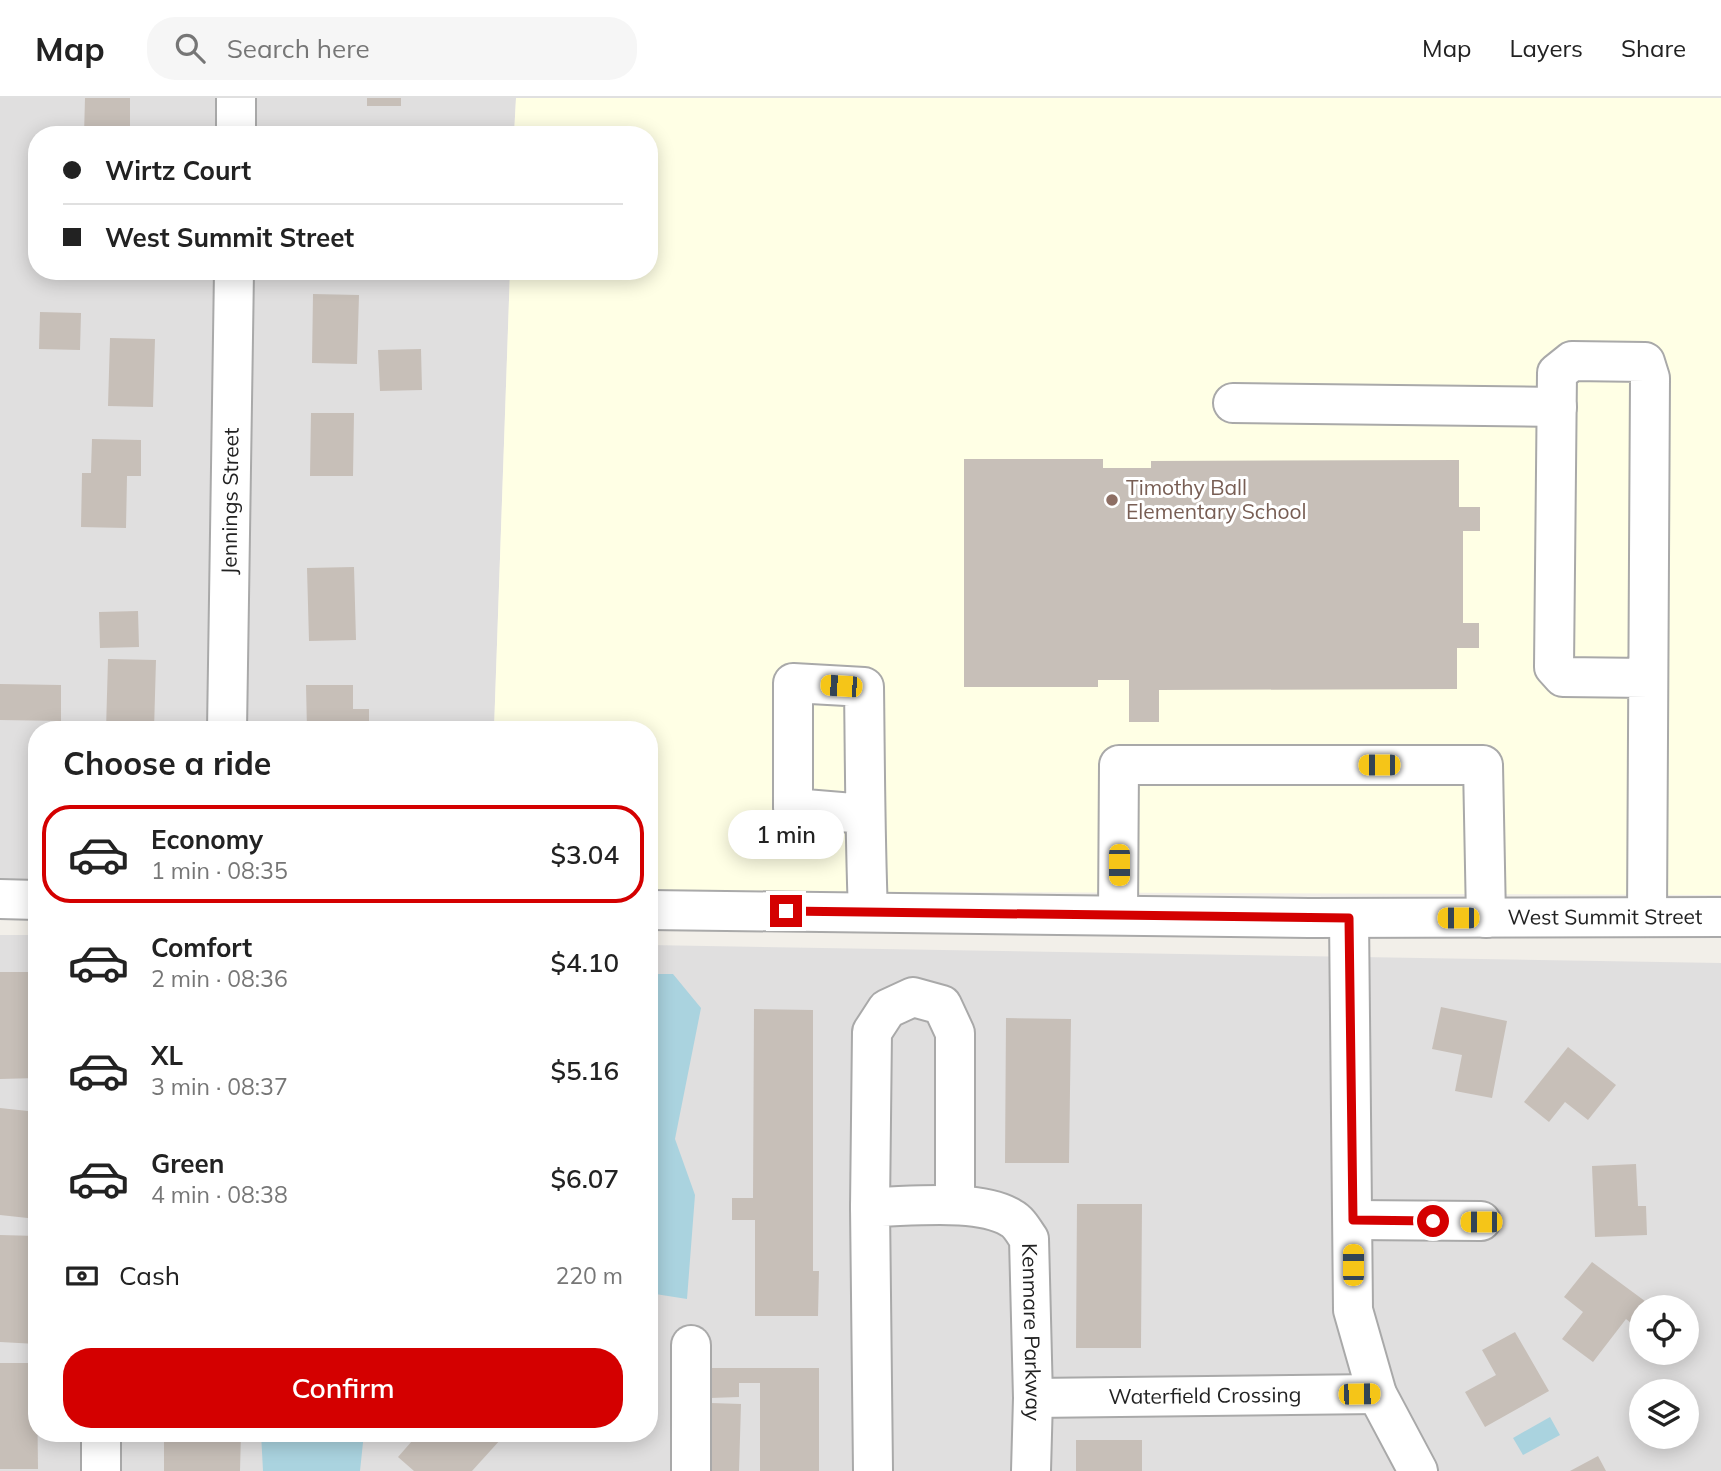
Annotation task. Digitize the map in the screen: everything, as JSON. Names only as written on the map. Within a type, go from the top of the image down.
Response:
[{"type":"street","points":[[236,98],[236,126]]},
{"type":"street","name":"Jennings Street","points":[[227,721],[234,280]]},
{"type":"street","points":[[1647,916],[1650,378],[1645,362],[1572,361],[1557,373],[1554,667],[1563,677],[1648,678]]},
{"type":"street","points":[[1233,402],[1557,407]]},
{"type":"street","points":[[1118,915],[1119,765],[1483,765],[1486,918]]},
{"type":"street","points":[[865,814],[868,912]]},
{"type":"street","points":[[0,899],[28,900]]},
{"type":"street","name":"West Summit Street","points":[[658,910],[1349,918],[1721,917]]},
{"type":"street","points":[[1349,918],[1353,1310],[1377,1394],[1418,1471]]},
{"type":"street","points":[[873,1471],[870,1208],[872,1032],[887,1009],[913,997],[942,1005],[955,1033],[955,1205]]},
{"type":"street","name":"Kenmare Parkway","points":[[870,1208],[955,1205],[993,1209],[1014,1219],[1029,1239],[1033,1398],[1031,1471]]},
{"type":"street","points":[[1353,1220],[1481,1222]]},
{"type":"street","points":[[691,1345],[691,1471]]},
{"type":"street","name":"Waterfield Crossing","points":[[1033,1398],[1377,1394]]},
{"type":"street","points":[[101,1442],[101,1471]]},
{"type":"shaded area","points":[[0,98],[516,98],[514,126],[28,126],[28,280],[510,280],[494,721],[28,721],[28,880],[0,879]]},
{"type":"shaded area","name":"Timothy Ball Elementary School","points":[[516,98],[1721,98],[1721,895],[658,891],[658,721],[494,721],[510,280],[658,280],[658,126],[514,126]]},
{"type":"shaded area","points":[[0,935],[28,935],[28,1442],[658,1442],[658,945],[1721,963],[1721,1471],[0,1471]]},
{"type":"water","points":[[658,974],[673,974],[701,1008],[675,1139],[695,1195],[687,1299],[658,1294]]},
{"type":"water","points":[[1550,1417],[1560,1435],[1523,1455],[1513,1438]]},
{"type":"water","points":[[261,1442],[363,1442],[360,1471],[263,1471]]},
{"type":"building","points":[[85,98],[130,98],[130,126],[84,126]]},
{"type":"building","points":[[367,98],[401,98],[401,106],[367,106]]},
{"type":"building","points":[[313,294],[359,295],[357,364],[312,363]]},
{"type":"building","points":[[40,312],[81,313],[80,350],[39,349]]},
{"type":"building","points":[[110,338],[155,339],[153,407],[108,406]]},
{"type":"building","points":[[421,349],[422,390],[380,391],[378,350]]},
{"type":"building","points":[[311,413],[354,413],[353,476],[310,476]]},
{"type":"building","points":[[92,439],[141,440],[141,476],[127,476],[126,528],[81,527],[82,473],[91,473]]},
{"type":"building","points":[[964,459],[1103,459],[1103,468],[1151,468],[1151,461],[1459,460],[1459,507],[1480,507],[1480,531],[1463,531],[1463,623],[1479,623],[1479,648],[1457,648],[1457,689],[1159,690],[1159,722],[1129,722],[1129,680],[1098,680],[1098,687],[964,687]]},
{"type":"building","points":[[354,567],[356,640],[309,641],[307,568]]},
{"type":"building","points":[[138,611],[139,647],[100,648],[99,612]]},
{"type":"building","points":[[108,659],[156,660],[154,721],[106,721]]},
{"type":"building","points":[[0,684],[61,685],[61,721],[0,720]]},
{"type":"building","points":[[306,685],[353,685],[353,709],[369,709],[369,721],[307,721]]},
{"type":"building","points":[[0,972],[28,972],[28,1078],[0,1079]]},
{"type":"building","points":[[1441,1007],[1507,1021],[1492,1098],[1455,1091],[1462,1055],[1432,1049]]},
{"type":"building","points":[[754,1009],[813,1010],[813,1271],[819,1271],[818,1316],[755,1316],[755,1220],[732,1220],[732,1198],[753,1198]]},
{"type":"building","points":[[1006,1018],[1071,1019],[1069,1163],[1005,1163]]},
{"type":"building","points":[[1568,1047],[1616,1085],[1588,1120],[1565,1102],[1549,1122],[1524,1102]]},
{"type":"building","points":[[0,1108],[28,1111],[28,1218],[0,1215]]},
{"type":"building","points":[[1636,1164],[1638,1206],[1646,1206],[1647,1235],[1595,1237],[1592,1166]]},
{"type":"building","points":[[1077,1204],[1142,1204],[1141,1348],[1076,1348]]},
{"type":"building","points":[[0,1235],[28,1236],[28,1344],[0,1342]]},
{"type":"building","points":[[1592,1262],[1637,1295],[1629,1295],[1629,1321],[1626,1319],[1593,1362],[1562,1339],[1583,1312],[1564,1297]]},
{"type":"building","points":[[1515,1332],[1549,1391],[1485,1427],[1465,1392],[1496,1375],[1482,1350]]},
{"type":"building","points":[[0,1363],[28,1363],[28,1442],[38,1442],[38,1469],[0,1469]]},
{"type":"building","points":[[710,1368],[819,1368],[819,1471],[760,1471],[760,1383],[739,1383],[739,1397],[710,1398]]},
{"type":"building","points":[[711,1403],[741,1404],[739,1471],[709,1471]]},
{"type":"building","points":[[1076,1440],[1142,1440],[1142,1471],[1076,1471]]},
{"type":"building","points":[[164,1442],[241,1442],[240,1471],[164,1471]]},
{"type":"building","points":[[411,1442],[498,1442],[472,1471],[414,1471],[398,1457]]},
{"type":"building","points":[[1598,1456],[1606,1471],[1570,1471]]},
{"type":"place","name":"Timothy Ball Elementary School","points":[[1112,500]]},
{"type":"route","points":[[786,911],[1349,918],[1353,1220],[1433,1221]]}]
